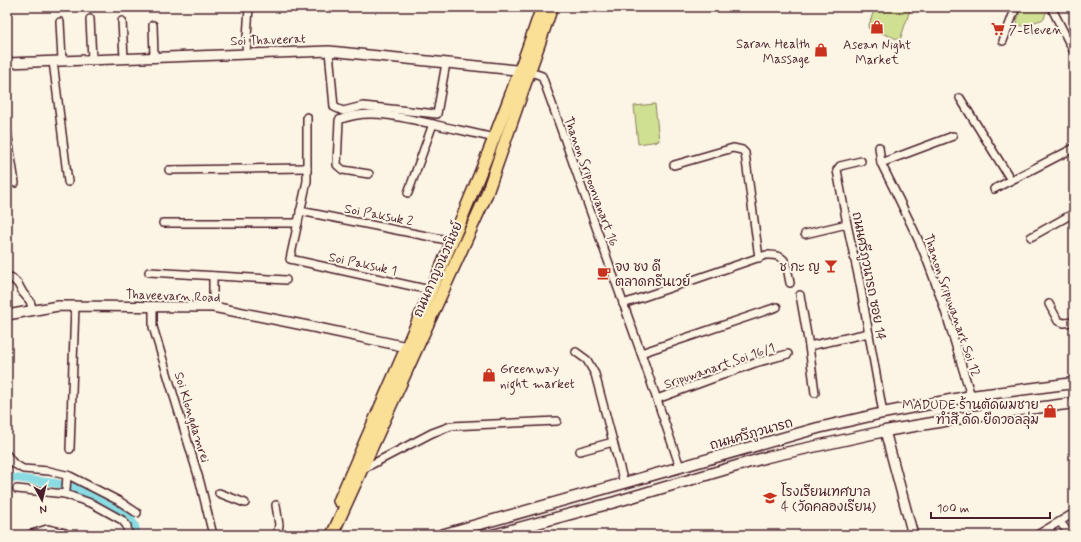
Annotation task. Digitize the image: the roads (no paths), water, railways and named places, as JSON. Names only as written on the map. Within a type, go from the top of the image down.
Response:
[{"type":"main road","name":"ถนนกาญจนวณิชย์","points":[[332,535],[486,196],[542,7]]},
{"type":"main road","name":"ถนนกาญจนวณิชย์","points":[[324,535],[407,347],[430,290],[472,195],[494,138],[552,7]]},
{"type":"main road","name":"ถนนศรีภูวนารถ","points":[[440,535],[818,428],[883,413],[971,396],[1074,383]]},
{"type":"main road","points":[[493,535],[615,502],[767,457],[885,431],[974,416],[1074,403]]},
{"type":"main road","points":[[883,413],[885,431]]},
{"type":"main road","points":[[592,492],[596,506]]},
{"type":"street","points":[[246,53],[249,7]]},
{"type":"street","points":[[1003,41],[1016,7]]},
{"type":"street","points":[[1051,7],[1074,52]]},
{"type":"street","points":[[90,19],[92,59]]},
{"type":"street","points":[[122,21],[124,58]]},
{"type":"street","points":[[60,22],[57,60],[68,182]]},
{"type":"street","points":[[153,25],[154,56]]},
{"type":"street","points":[[329,51],[334,106],[343,111],[363,106],[437,114],[446,63]]},
{"type":"street","name":"Soi Thaveerat","points":[[7,63],[154,56],[329,51],[524,71]]},
{"type":"street","name":"Thanon Sripoonvanart 16","points":[[524,71],[542,76],[680,466]]},
{"type":"street","points":[[960,98],[1011,180]]},
{"type":"street","points":[[369,174],[343,170],[337,165],[339,120],[346,117],[363,114],[392,115],[494,138]]},
{"type":"street","points":[[163,223],[298,224],[307,181],[307,117]]},
{"type":"street","points":[[408,193],[433,124]]},
{"type":"street","points":[[7,131],[15,184]]},
{"type":"street","points":[[879,147],[880,163],[953,136]]},
{"type":"street","points":[[674,165],[733,148],[744,151],[747,159],[759,258]]},
{"type":"street","points":[[994,189],[1074,148]]},
{"type":"street","name":"ถนนศรีภูวนารถ ซอย 14","points":[[862,161],[840,166],[837,170],[860,284],[883,413]]},
{"type":"street","name":"Thanon Sripuwanart Soi 12","points":[[880,163],[900,200],[922,249],[942,302],[971,396]]},
{"type":"street","points":[[169,170],[307,168]]},
{"type":"street","name":"Soi Paksuk 2","points":[[300,211],[452,241]]},
{"type":"street","points":[[1032,237],[1074,213]]},
{"type":"street","name":"Soi Paksuk 1","points":[[298,224],[290,259],[430,290]]},
{"type":"street","points":[[805,234],[847,224]]},
{"type":"street","points":[[623,304],[766,255],[776,255],[782,257],[785,261],[790,283]]},
{"type":"street","points":[[149,272],[286,280]]},
{"type":"street","points":[[7,276],[12,278],[18,284],[23,294],[30,301],[33,311]]},
{"type":"street","points":[[213,276],[213,307]]},
{"type":"street","points":[[800,295],[815,393]]},
{"type":"street","points":[[1049,304],[1058,320],[1064,323],[1074,322]]},
{"type":"street","name":"Thaveevarn Road","points":[[7,316],[58,306],[213,307],[407,347]]},
{"type":"street","points":[[70,449],[75,306]]},
{"type":"street","name":"Soi Klongdamrei","points":[[153,306],[153,327],[200,482],[213,535]]},
{"type":"street","points":[[641,353],[777,307]]},
{"type":"street","points":[[809,346],[869,333]]},
{"type":"street","points":[[576,352],[587,360],[595,374],[624,483]]},
{"type":"street","name":"Sripuwanart Soi 16/1","points":[[657,399],[755,363],[788,354]]},
{"type":"street","points":[[361,470],[432,433],[451,426],[557,421]]},
{"type":"street","points":[[885,431],[914,535]]},
{"type":"street","points":[[580,452],[613,442]]},
{"type":"street","points":[[7,455],[23,469],[49,471],[67,477],[119,501],[137,513]]},
{"type":"street","points":[[65,492],[67,477]]},
{"type":"street","points":[[17,488],[65,492],[118,517],[125,524],[128,535]]},
{"type":"street","points":[[219,493],[245,503]]},
{"type":"street","points":[[276,505],[279,525],[277,535]]},
{"type":"street","points":[[1037,535],[1074,513]]},
{"type":"street","points":[[1060,522],[1067,531],[1068,535]]},
{"type":"street","points":[[28,535],[47,530],[65,533],[67,535]]},
{"type":"waterway","points":[[7,477],[55,483],[75,488],[129,516],[135,526],[137,535]]},
{"type":"place","name":"Asean Night Market","points":[[877,27]]},
{"type":"place","name":"7-Eleven","points":[[998,29]]},
{"type":"place","name":"Saran Health Massage","points":[[821,50]]},
{"type":"place","name":"ช กะ ญ","points":[[831,266]]},
{"type":"place","name":"จง ชง ดี ตลาดกรีนเวย์","points":[[604,273]]},
{"type":"place","name":"Greenway night market","points":[[489,375]]},
{"type":"place","name":"MADUDE ร้านตัดผมชาย ทำสี ดัด ยืดวอลลุ่ม","points":[[1050,411]]},
{"type":"place","name":"โรงเรียนเทศบาล 4 (วัดคลองเรียน)","points":[[770,498]]}]
